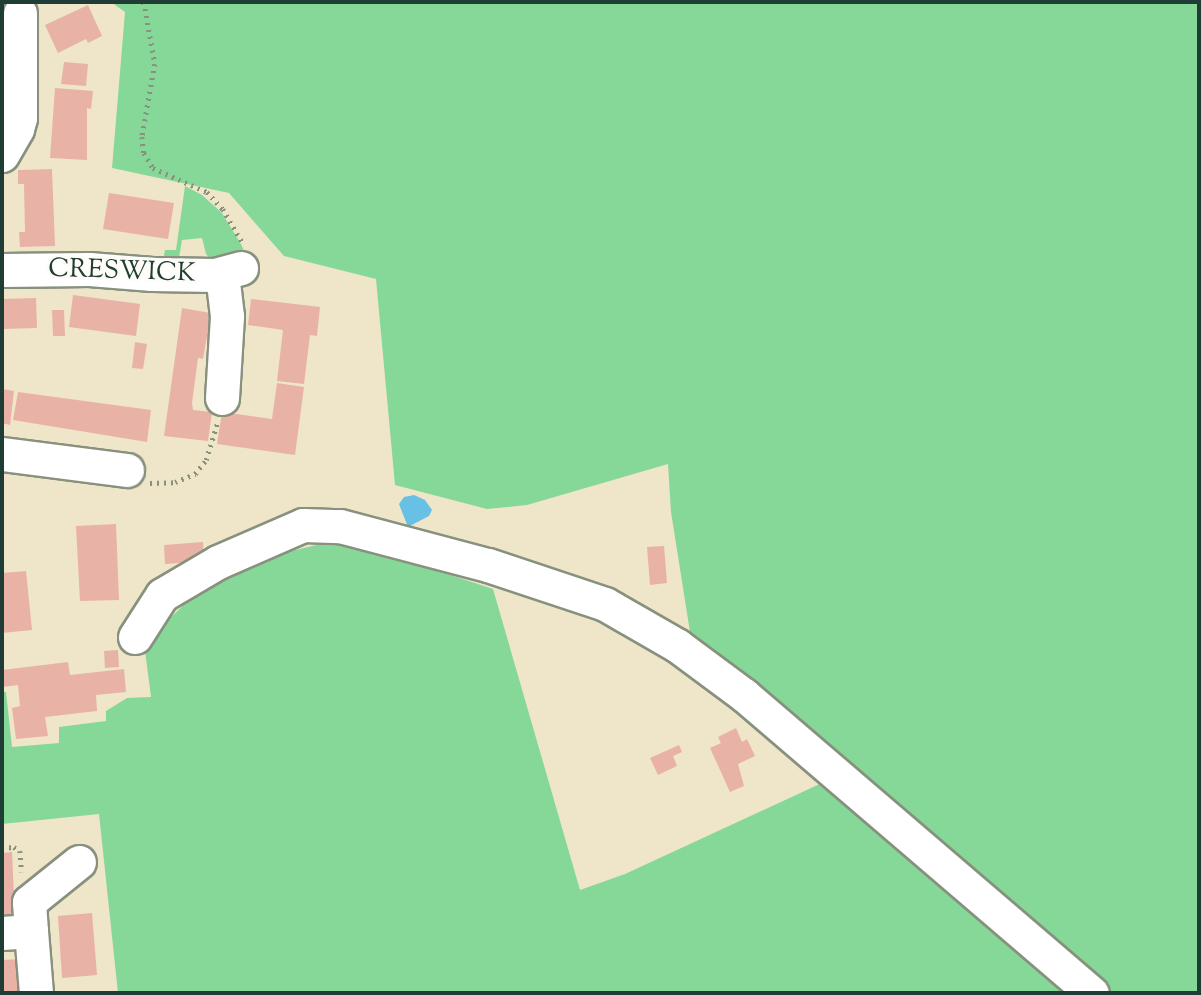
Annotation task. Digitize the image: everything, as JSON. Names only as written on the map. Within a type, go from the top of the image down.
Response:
[{"type":"street","points":[[2,155],[17,129],[20,118],[21,10]]},
{"type":"street","name":"CRESWICK","points":[[2,270],[89,269],[152,274],[236,264]]},
{"type":"street","points":[[222,398],[227,316],[236,264]]},
{"type":"street","points":[[2,454],[127,470]]},
{"type":"street","points":[[135,637],[162,595],[218,562],[303,526],[352,528],[488,565],[605,604],[678,646],[744,695],[1092,993]]},
{"type":"street","points":[[36,993],[21,922],[79,862]]},
{"type":"path","points":[[144,2],[155,64],[142,137],[144,153],[153,168],[207,192],[223,209],[236,264]]},
{"type":"path","points":[[2,848],[13,847],[20,851],[21,922]]},
{"type":"green space","points":[[111,2],[1199,2],[1199,993],[1108,993],[777,699],[690,632],[671,512],[668,464],[527,505],[487,509],[395,485],[376,279],[284,256],[229,193],[112,168],[125,12]]},
{"type":"green space","points":[[185,186],[202,195],[222,213],[241,244],[252,269],[253,281],[235,288],[206,254],[202,238],[182,240],[179,258],[162,266],[165,250],[176,250]]},
{"type":"green space","points":[[325,543],[375,550],[493,589],[580,890],[625,874],[837,776],[1085,993],[118,993],[99,814],[2,824],[2,692],[6,692],[12,747],[59,743],[59,727],[106,721],[106,711],[127,698],[151,697],[144,643],[213,577],[253,560]]},
{"type":"water","points":[[414,495],[425,500],[432,510],[429,516],[408,527],[399,504],[404,497]]},
{"type":"building","points":[[88,5],[102,36],[88,43],[86,39],[58,53],[45,25]]},
{"type":"building","points":[[64,62],[88,64],[86,86],[61,84]]},
{"type":"building","points":[[55,88],[93,91],[91,109],[87,108],[87,160],[50,158]]},
{"type":"building","points":[[52,169],[55,246],[20,247],[19,232],[25,232],[24,184],[18,184],[18,170]]},
{"type":"building","points":[[109,193],[174,203],[168,239],[103,229]]},
{"type":"building","points":[[73,295],[140,304],[136,336],[69,327]]},
{"type":"building","points":[[36,298],[37,328],[2,329],[2,299]]},
{"type":"building","points":[[251,299],[320,307],[317,336],[310,335],[304,384],[277,381],[283,330],[248,325]]},
{"type":"building","points":[[182,308],[216,314],[213,337],[207,336],[203,359],[198,358],[192,403],[193,410],[212,412],[208,441],[164,436]]},
{"type":"building","points":[[52,310],[64,310],[65,336],[53,336]]},
{"type":"building","points":[[135,342],[147,344],[143,369],[132,368]]},
{"type":"building","points":[[277,383],[304,387],[295,455],[217,444],[222,412],[272,419]]},
{"type":"building","points":[[2,389],[14,391],[10,425],[2,423]]},
{"type":"building","points":[[18,392],[151,410],[147,442],[13,420]]},
{"type":"building","points":[[116,524],[119,600],[80,601],[76,526]]},
{"type":"building","points":[[203,542],[204,561],[165,564],[164,545]]},
{"type":"building","points":[[664,546],[667,583],[650,585],[647,547]]},
{"type":"building","points":[[26,571],[32,630],[2,633],[2,573]]},
{"type":"building","points":[[118,650],[119,667],[105,668],[104,651]]},
{"type":"building","points":[[68,662],[70,675],[124,669],[126,692],[96,695],[97,711],[45,717],[48,736],[16,739],[12,708],[20,706],[18,685],[2,687],[2,670]]},
{"type":"building","points":[[736,728],[742,742],[747,739],[755,756],[738,764],[744,786],[730,792],[710,748],[721,743],[718,737]]},
{"type":"building","points":[[679,745],[682,752],[673,756],[677,766],[658,775],[650,758]]},
{"type":"building","points":[[12,852],[15,918],[2,918],[2,853]]},
{"type":"building","points":[[92,913],[97,975],[62,978],[58,916]]},
{"type":"building","points":[[21,959],[23,993],[2,993],[2,960]]}]
